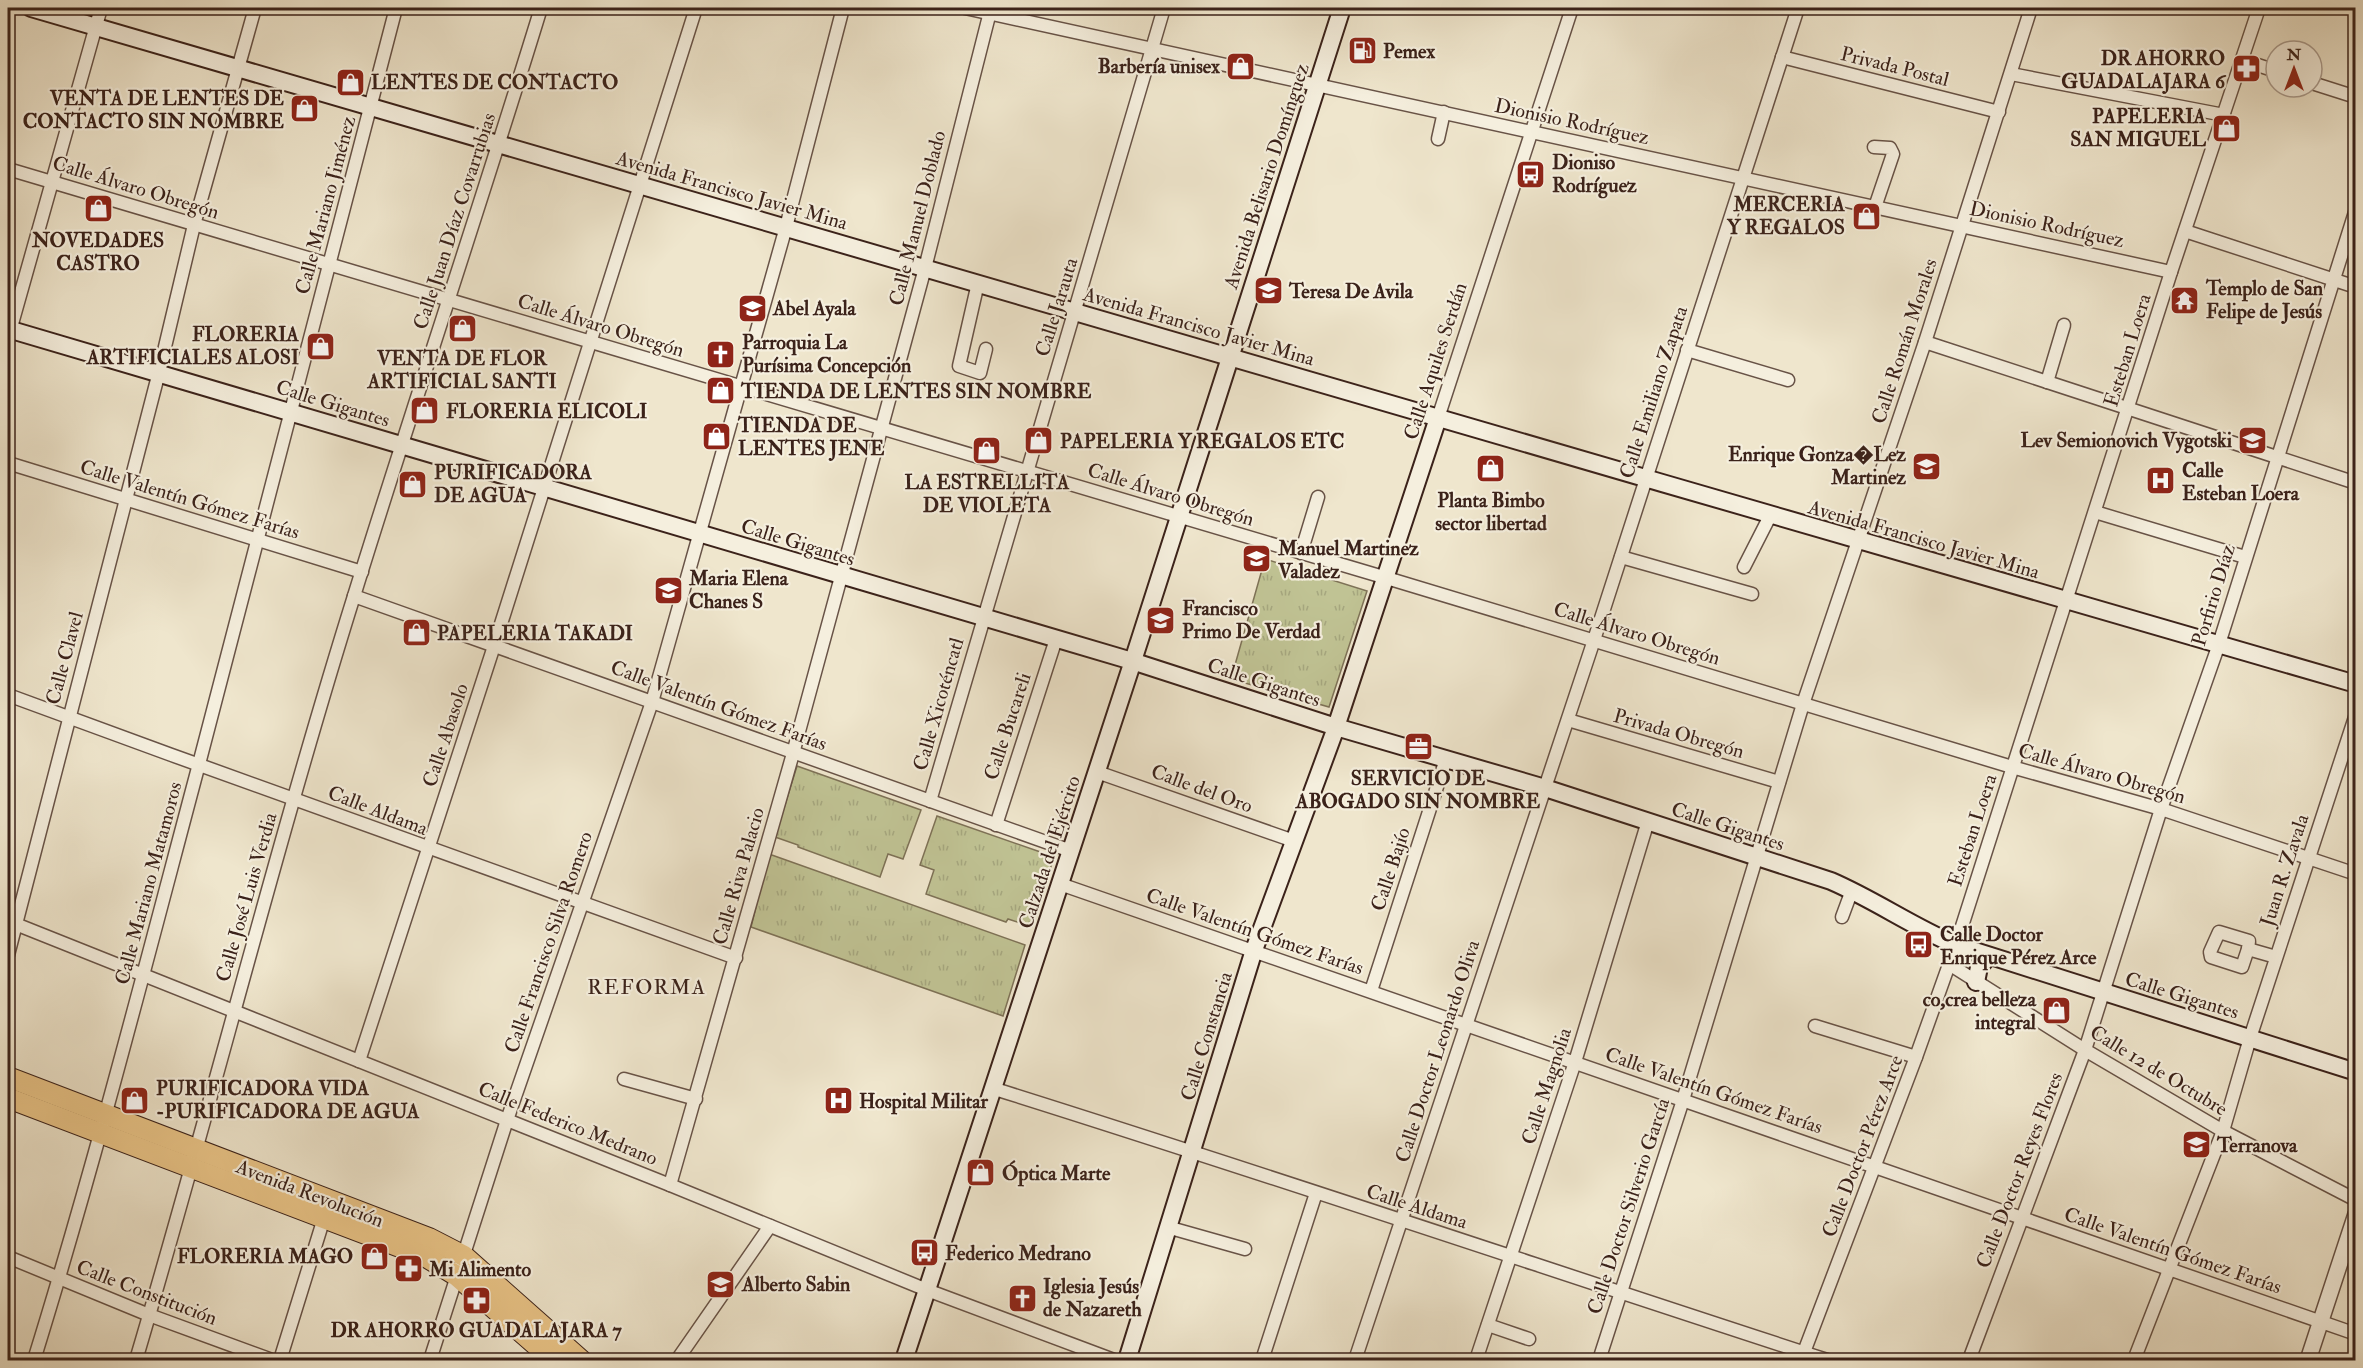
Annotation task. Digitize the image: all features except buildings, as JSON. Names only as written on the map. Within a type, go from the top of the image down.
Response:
[{"type":"main road","name":"Avenida Francisco Javier Mina","points":[[31,8],[1075,311],[1858,542],[2355,684]]},
{"type":"main road","name":"Avenida Belisario Domínguez","points":[[1231,357],[1342,8]]},
{"type":"main road","name":"Calle Gigantes","points":[[8,332],[159,372],[402,447],[1132,661],[1336,727],[1545,788],[1831,881],[1852,890],[1926,932],[1956,945],[2355,1072]]},
{"type":"main road","name":"Calzada del Ejército","points":[[904,1360],[1231,357]]},
{"type":"main road","name":"Calle Aquiles Serdán","points":[[1336,727],[1438,418]]},
{"type":"main road","name":"Calle Constancia","points":[[1127,1360],[1254,950],[1336,727]]},
{"type":"main road","points":[[1976,982],[1978,967],[1989,956]]},
{"type":"main road","name":"Avenida Revolución","points":[[8,1077],[429,1238],[464,1256],[582,1360]]},
{"type":"main road","name":"Avenida Revolución","points":[[8,1098],[426,1257],[457,1276],[553,1360]]},
{"type":"street","points":[[8,332],[101,8]]},
{"type":"street","name":"Calle Clavel","points":[[8,955],[12,922],[126,499],[194,225],[255,8]]},
{"type":"street","name":"Calle Mariano Jiménez","points":[[291,413],[396,8]]},
{"type":"street","name":"Calle Juan Díaz Covarrubias","points":[[402,447],[500,144],[541,8]]},
{"type":"street","name":"Calle Abasolo","points":[[359,1061],[494,646],[591,342],[638,184],[696,8]]},
{"type":"street","name":"Calle Francisco Silva Romero","points":[[430,1360],[507,1120],[652,702],[786,227],[843,8]]},
{"type":"street","name":"Dionisio Rodríguez","points":[[965,8],[990,10],[1152,48],[2171,272]]},
{"type":"street","name":"Calle Jarauta","points":[[983,618],[1164,8]]},
{"type":"street","name":"Calle Aquiles Serdán","points":[[1438,418],[1572,8]]},
{"type":"street","name":"Calle Emiliano Zapata","points":[[1545,788],[1798,8]]},
{"type":"street","name":"Calle Román Morales","points":[[1756,857],[1803,704],[1925,342],[2031,8]]},
{"type":"street","name":"Esteban Loera","points":[[1956,945],[2012,767],[2068,602],[2171,272],[2259,8]]},
{"type":"street","name":"Calle Manuel Doblado","points":[[841,577],[925,268],[990,10]]},
{"type":"street","name":"Privada Postal","points":[[1782,57],[1999,112]]},
{"type":"street","points":[[2242,60],[2264,67]]},
{"type":"street","points":[[2011,74],[2224,115]]},
{"type":"street","points":[[2324,86],[2355,97]]},
{"type":"street","points":[[1438,139],[1444,112]]},
{"type":"street","points":[[1874,147],[1890,148],[1893,154],[1875,207]]},
{"type":"street","name":"Calle Álvaro Obregón","points":[[8,169],[1594,640],[2012,767],[2161,809],[2355,874]]},
{"type":"street","name":"Porfirio Díaz","points":[[2103,992],[2161,809],[2218,644],[2355,209]]},
{"type":"street","points":[[2185,231],[2355,287]]},
{"type":"street","points":[[978,283],[959,366],[980,373],[986,349]]},
{"type":"street","points":[[2047,382],[2064,325]]},
{"type":"street","points":[[1925,342],[2355,483]]},
{"type":"street","points":[[1687,350],[1788,380]]},
{"type":"street","name":"Calle Mariano Matamoros","points":[[34,1360],[60,1278],[144,974],[291,413]]},
{"type":"street","name":"Calle José Luis Verdia","points":[[136,1360],[294,798],[354,596],[402,447]]},
{"type":"street","name":"Calle Valentín Gómez Farías","points":[[8,463],[362,572]]},
{"type":"street","points":[[1301,553],[1318,497]]},
{"type":"street","points":[[2095,512],[2245,557]]},
{"type":"street","points":[[1744,567],[1770,516]]},
{"type":"street","points":[[1621,557],[1752,594]]},
{"type":"street","name":"Calle Riva Palacio","points":[[670,1185],[736,958],[841,577]]},
{"type":"street","name":"Calle Valentín Gómez Farías","points":[[354,596],[1071,851]]},
{"type":"street","name":"Calle Xicoténcatl","points":[[930,801],[983,618]]},
{"type":"street","name":"Calle Bucareli","points":[[996,825],[1056,639]]},
{"type":"street","name":"Calle Aldama","points":[[8,695],[428,849],[736,958]]},
{"type":"street","name":"Juan R. Zavala","points":[[2134,1360],[2223,1131],[2250,1038],[2355,714]]},
{"type":"street","name":"Privada Obregón","points":[[1568,720],[1779,782]]},
{"type":"street","name":"Calle Bajío","points":[[1371,991],[1446,759]]},
{"type":"street","name":"Calle del Oro","points":[[1097,771],[1294,842]]},
{"type":"street","name":"Calle Doctor Leonardo Oliva","points":[[1355,1360],[1545,788]]},
{"type":"street","name":"Calle Magnolia","points":[[1476,1360],[1575,1062],[1648,821]]},
{"type":"street","name":"Calle Doctor Silverio García","points":[[1599,1360],[1683,1100],[1756,857]]},
{"type":"street","name":"Calle Valentín Gómez Farías","points":[[1060,884],[2355,1334]]},
{"type":"street","points":[[1842,917],[1852,890]]},
{"type":"street","name":"Calle Federico Medrano","points":[[12,922],[927,1290],[1114,1360]]},
{"type":"street","name":"Calle Doctor Pérez Arce","points":[[1803,1357],[1956,945]]},
{"type":"street","points":[[2248,949],[2276,957]]},
{"type":"street","name":"Calle 12 de Octubre","points":[[1949,964],[2085,1050],[2223,1131],[2355,1200]]},
{"type":"street","name":"Calle Doctor Reyes Flores","points":[[1969,1360],[2085,1050],[2103,992]]},
{"type":"street","points":[[1815,1026],[1916,1057]]},
{"type":"street","points":[[624,1079],[696,1099]]},
{"type":"street","name":"Calle Aldama","points":[[994,1089],[1192,1151],[1401,1222],[1622,1292],[1803,1357],[1827,1360]]},
{"type":"street","points":[[1262,1360],[1316,1193]]},
{"type":"street","points":[[2308,1360],[2355,1214]]},
{"type":"street","points":[[280,1360],[324,1218]]},
{"type":"street","points":[[677,1360],[770,1226]]},
{"type":"street","points":[[1167,1227],[1245,1249]]},
{"type":"street","name":"Calle Constitución","points":[[8,1257],[149,1315],[272,1360]]},
{"type":"street","points":[[1488,1325],[1529,1339]]},
{"type":"green space","points":[[1265,559],[1367,591],[1329,707],[1231,679]]},
{"type":"green space","points":[[797,766],[921,810],[903,859],[888,854],[880,877],[775,837]]},
{"type":"green space","points":[[937,816],[1049,855],[1053,860],[1032,927],[1008,919],[1006,922],[926,894],[934,870],[920,865]]},
{"type":"green space","points":[[769,854],[1025,945],[1003,1016],[751,927]]},
{"type":"place","name":"Pemex","points":[[1362,51]]},
{"type":"place","name":"Barbería unisex","points":[[1241,66]]},
{"type":"place","name":"DR AHORRO GUADALAJARA 6","points":[[2246,69]]},
{"type":"place","name":"LENTES DE CONTACTO","points":[[350,82]]},
{"type":"place","name":"VENTA DE LENTES DE CONTACTO SIN NOMBRE","points":[[305,109]]},
{"type":"place","name":"PAPELERIA SAN MIGUEL","points":[[2227,128]]},
{"type":"place","name":"Dioniso Rodríguez","points":[[1531,174]]},
{"type":"place","name":"NOVEDADES CASTRO","points":[[98,209]]},
{"type":"place","name":"MERCERIA Y REGALOS","points":[[1866,216]]},
{"type":"place","name":"Teresa De Avila","points":[[1268,291]]},
{"type":"place","name":"Templo de San Felipe de Jesús","points":[[2185,300]]},
{"type":"place","name":"Abel Ayala","points":[[752,308]]},
{"type":"place","name":"VENTA DE FLOR ARTIFICIAL SANTI","points":[[462,328]]},
{"type":"place","name":"FLORERIA ARTIFICIALES ALOSI","points":[[320,346]]},
{"type":"place","name":"Parroquia La Purísima Concepción","points":[[721,354]]},
{"type":"place","name":"TIENDA DE LENTES SIN NOMBRE","points":[[720,391]]},
{"type":"place","name":"FLORERIA ELICOLI","points":[[425,411]]},
{"type":"place","name":"TIENDA DE LENTES JENE","points":[[717,437]]},
{"type":"place","name":"Lev Semionovich Vygotski","points":[[2253,440]]},
{"type":"place","name":"PAPELERIA Y REGALOS ETC","points":[[1039,441]]},
{"type":"place","name":"LA ESTRELLITA DE VIOLETA","points":[[987,451]]},
{"type":"place","name":"Enrique Gonza�Lez Martinez","points":[[1927,466]]},
{"type":"place","name":"Planta Bimbo sector libertad","points":[[1491,469]]},
{"type":"place","name":"Calle Esteban Loera","points":[[2161,481]]},
{"type":"place","name":"PURIFICADORA DE AGUA","points":[[413,484]]},
{"type":"place","name":"Manuel Martinez Valadez","points":[[1257,559]]},
{"type":"place","name":"Maria Elena Chanes S","points":[[668,590]]},
{"type":"place","name":"Francisco Primo De Verdad","points":[[1161,620]]},
{"type":"place","name":"PAPELERIA TAKADI","points":[[416,633]]},
{"type":"place","name":"SERVICIO DE ABOGADO SIN NOMBRE","points":[[1418,747]]},
{"type":"place","name":"Calle Doctor Enrique Pérez Arce","points":[[1919,945]]},
{"type":"place","name":"co,crea belleza integral","points":[[2057,1010]]},
{"type":"place","name":"PURIFICADORA VIDA -PURIFICADORA DE AGUA","points":[[135,1100]]},
{"type":"place","name":"Hospital Militar","points":[[838,1101]]},
{"type":"place","name":"Terranova","points":[[2196,1145]]},
{"type":"place","name":"Óptica Marte","points":[[981,1173]]},
{"type":"place","name":"Federico Medrano","points":[[924,1253]]},
{"type":"place","name":"FLORERIA MAGO","points":[[374,1256]]},
{"type":"place","name":"Mi Alimento","points":[[408,1269]]},
{"type":"place","name":"Alberto Sabin","points":[[721,1284]]},
{"type":"place","name":"Iglesia Jesús de Nazareth","points":[[1022,1298]]},
{"type":"place","name":"DR AHORRO GUADALAJARA 7","points":[[476,1300]]},
{"type":"district","name":"REFORMA","points":[[647,987]]}]
